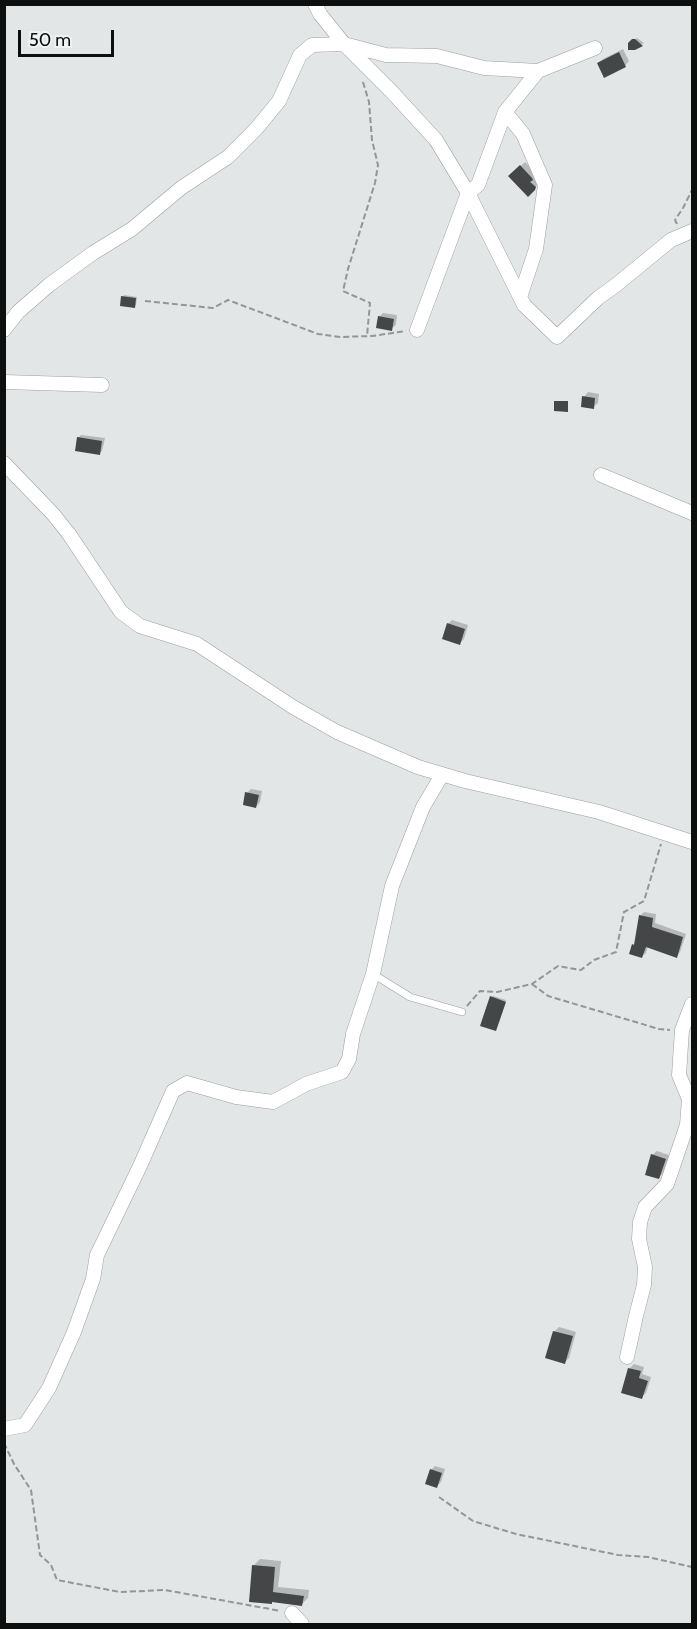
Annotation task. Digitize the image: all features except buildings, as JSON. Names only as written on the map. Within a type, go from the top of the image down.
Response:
[{"type":"street","points":[[303,4],[317,9],[344,44],[436,140],[468,193],[524,305],[557,337],[598,298],[671,240],[688,233]]},
{"type":"street","points":[[4,330],[18,312],[49,285],[93,253],[132,229],[181,188],[228,157],[256,129],[279,101],[300,56],[312,45],[344,44],[386,55],[437,56],[484,68],[538,71],[595,48]]},
{"type":"street","points":[[417,330],[468,193],[478,184],[505,112],[538,71]]},
{"type":"street","points":[[505,112],[523,134],[545,185],[536,249],[520,297]]},
{"type":"street","points":[[4,382],[102,385]]},
{"type":"street","points":[[4,464],[58,521],[122,612],[140,626],[197,644],[293,707],[337,732],[418,767],[441,775],[599,812],[693,842]]},
{"type":"street","points":[[601,475],[693,513]]},
{"type":"street","points":[[4,1429],[25,1425],[49,1388],[74,1332],[93,1279],[97,1256],[140,1166],[172,1091],[187,1083],[236,1097],[273,1102],[306,1084],[342,1072],[349,1059],[353,1034],[373,974],[392,886],[423,807],[441,775]]},
{"type":"street","points":[[627,1357],[644,1285],[645,1266],[639,1239],[640,1222],[645,1207],[667,1184],[687,1125],[689,1099],[679,1075],[682,1030],[693,1004]]},
{"type":"street","points":[[292,1613],[302,1624]]},
{"type":"lane","points":[[373,974],[410,997],[462,1012]]},
{"type":"path","points":[[362,62],[363,79],[369,102],[372,140],[378,165],[375,183],[343,291],[370,303],[367,336]]},
{"type":"path","points":[[688,233],[675,220],[693,190]]},
{"type":"path","points":[[144,301],[213,308],[228,300],[318,334],[340,338],[417,330]]},
{"type":"path","points":[[462,1012],[480,991],[497,992],[532,984],[558,966],[581,970],[594,960],[616,952],[624,912],[644,902],[664,832]]},
{"type":"path","points":[[532,984],[548,996],[580,1006],[659,1029],[682,1030]]},
{"type":"path","points":[[4,1443],[14,1464],[32,1490],[40,1555],[51,1564],[57,1580],[120,1592],[165,1590],[292,1613]]},
{"type":"path","points":[[438,1497],[473,1521],[516,1534],[618,1556],[648,1557],[693,1567]]}]
